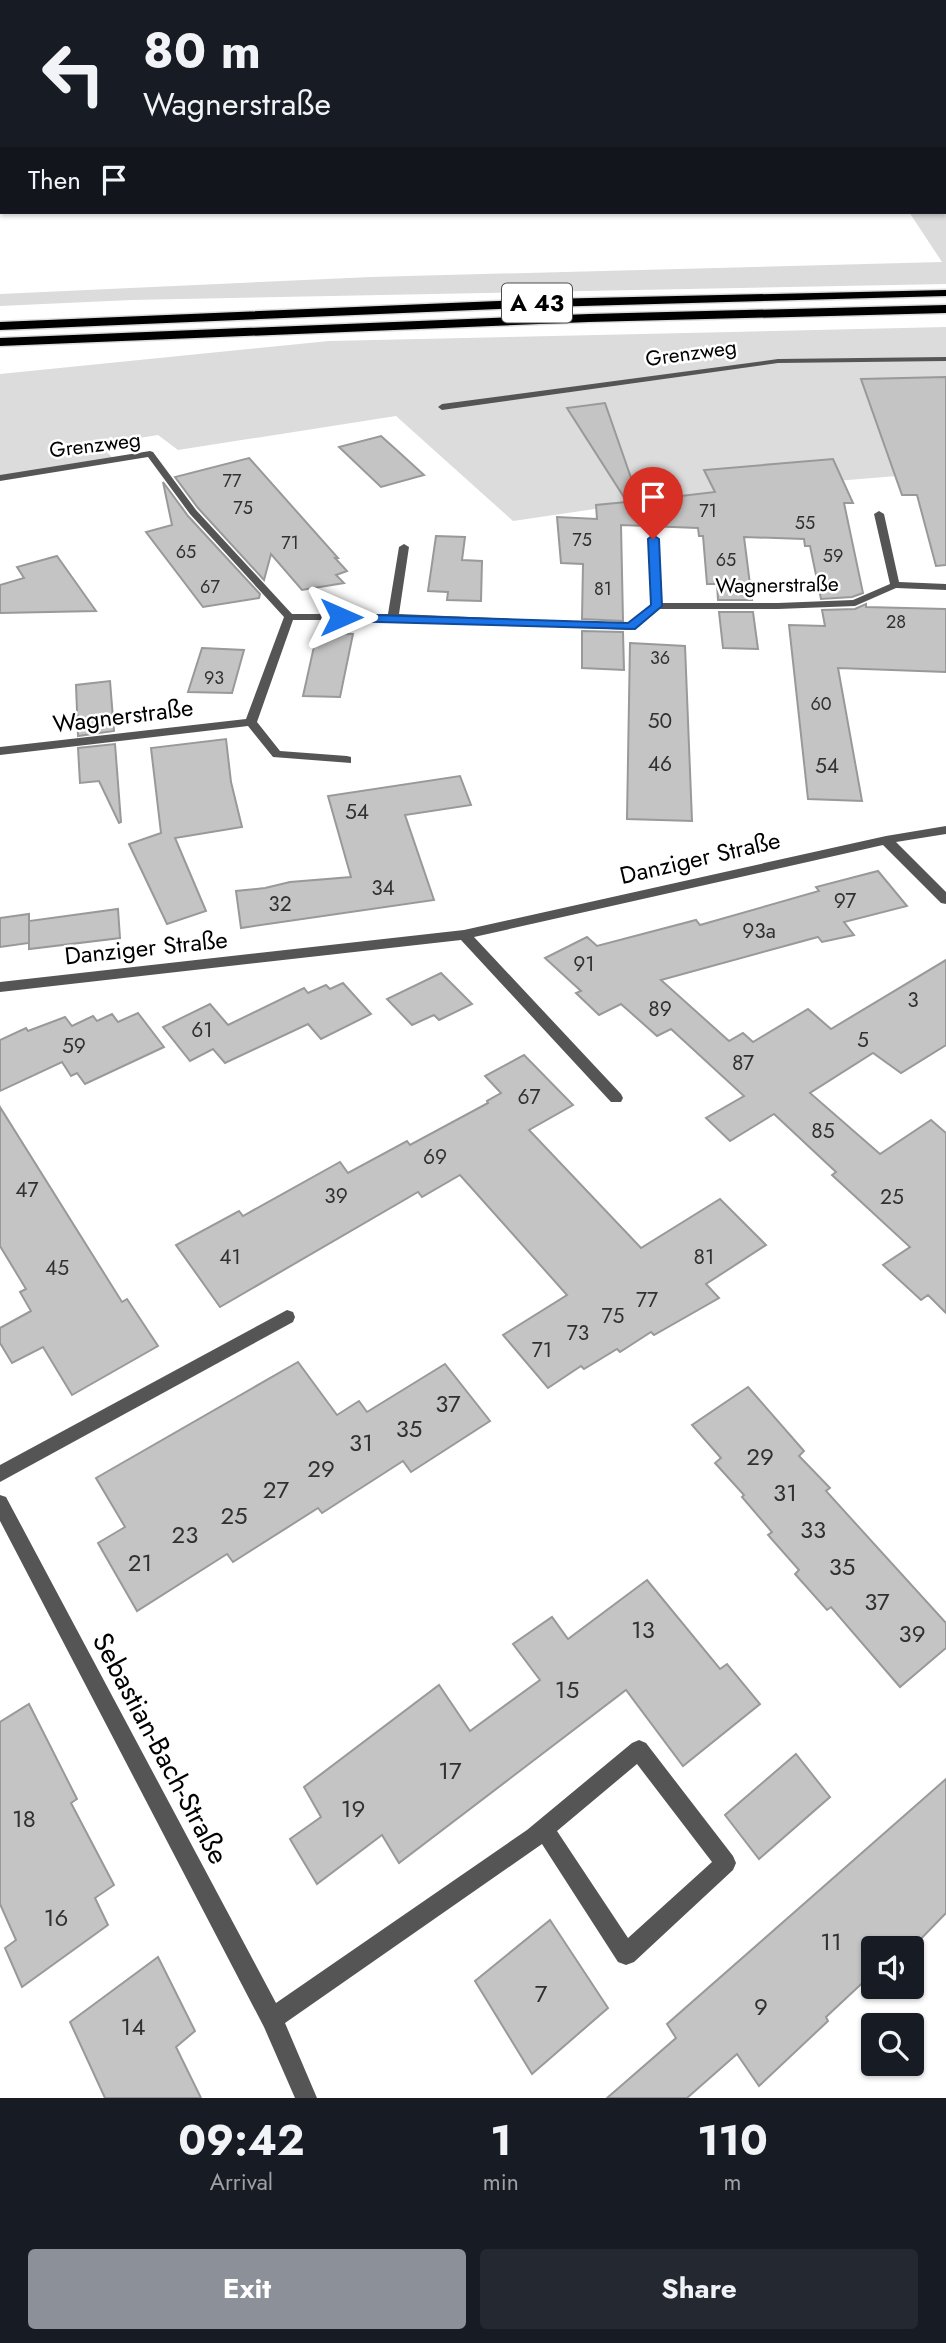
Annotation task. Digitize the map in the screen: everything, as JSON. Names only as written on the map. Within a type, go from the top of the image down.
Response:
[{"type":"highway","name":"A 43","points":[[0,326],[504,304],[946,293]]},
{"type":"highway","name":"A 43","points":[[0,342],[615,317],[946,309]]},
{"type":"highway","points":[[0,352],[232,332]]},
{"type":"street","name":"Grenzweg","points":[[442,407],[778,361],[946,359]]},
{"type":"street","name":"Grenzweg","points":[[0,478],[150,454],[193,512],[289,617]]},
{"type":"street","points":[[879,514],[895,585]]},
{"type":"street","points":[[347,760],[277,754],[251,722],[289,617],[393,617],[631,627],[656,606],[653,539]]},
{"type":"street","points":[[393,617],[404,547]]},
{"type":"street","name":"Wagnerstraße","points":[[656,606],[855,603],[895,585],[946,587]]},
{"type":"street","name":"Wagnerstraße","points":[[0,751],[251,722]]},
{"type":"street","name":"Danziger Straße","points":[[0,987],[464,934],[886,840],[946,830]]},
{"type":"street","points":[[886,840],[946,900]]},
{"type":"street","points":[[464,934],[616,1098]]},
{"type":"street","points":[[0,1474],[287,1317]]},
{"type":"street","name":"Sebastian-Bach-Straße","points":[[0,1503],[272,2020],[306,2098]]},
{"type":"street","points":[[272,2020],[544,1829],[639,1750],[726,1863],[626,1954],[544,1829]]},
{"type":"shaded area","points":[[910,214],[946,214],[946,284],[131,300],[0,306],[0,294],[371,277],[942,262]]},
{"type":"shaded area","points":[[946,327],[946,472],[724,490],[513,521],[396,416],[178,450],[158,435],[101,444],[114,460],[0,478],[0,374],[329,341]]},
{"type":"building","points":[[946,377],[946,565],[936,566],[917,495],[902,495],[861,379]]},
{"type":"building","points":[[605,403],[638,498],[630,502],[715,492],[704,470],[833,459],[853,503],[844,503],[863,593],[852,597],[821,599],[810,546],[805,546],[804,539],[744,537],[752,600],[718,600],[717,584],[707,584],[703,536],[699,536],[698,528],[621,525],[623,621],[582,619],[583,564],[561,563],[557,517],[597,519],[596,505],[627,502],[567,408]]},
{"type":"building","points":[[381,436],[424,475],[381,487],[339,447]]},
{"type":"building","points":[[249,458],[338,558],[335,558],[347,571],[336,575],[344,583],[302,590],[271,554],[264,580],[198,508],[175,477]]},
{"type":"building","points":[[163,482],[188,516],[260,594],[259,598],[203,607],[146,532],[172,525]]},
{"type":"building","points":[[436,536],[465,537],[462,560],[482,561],[481,601],[447,600],[448,592],[428,591]]},
{"type":"building","points":[[57,556],[96,611],[0,613],[0,585],[24,578],[17,567]]},
{"type":"building","points":[[866,604],[866,607],[946,609],[946,672],[838,668],[862,801],[808,799],[789,625],[825,626],[822,610],[855,609]]},
{"type":"building","points":[[719,612],[753,612],[758,649],[723,648]]},
{"type":"building","points":[[582,631],[623,632],[624,670],[582,668]]},
{"type":"building","points":[[317,633],[353,634],[340,697],[303,696]]},
{"type":"building","points":[[630,643],[685,646],[692,821],[627,819]]},
{"type":"building","points":[[202,648],[244,650],[232,693],[188,692]]},
{"type":"building","points":[[110,681],[114,731],[78,736],[76,685]]},
{"type":"building","points":[[226,739],[231,782],[242,827],[175,838],[206,911],[167,924],[129,844],[161,833],[151,748]]},
{"type":"building","points":[[115,744],[119,823],[99,781],[80,783],[78,748]]},
{"type":"building","points":[[460,776],[471,805],[405,815],[434,900],[241,928],[236,891],[290,882],[351,877],[328,796]]},
{"type":"building","points":[[878,871],[907,906],[844,922],[854,935],[822,942],[818,937],[661,980],[729,1041],[743,1033],[753,1042],[808,1009],[831,1029],[946,960],[946,1045],[901,1073],[873,1053],[810,1093],[880,1154],[931,1120],[946,1133],[946,1313],[928,1295],[921,1300],[883,1265],[910,1247],[832,1175],[836,1172],[774,1114],[730,1141],[706,1118],[744,1096],[671,1029],[657,1036],[621,1004],[599,1015],[576,993],[581,991],[545,958],[587,937],[597,946],[696,920],[700,925],[819,891],[816,887]]},
{"type":"building","points":[[118,909],[120,938],[29,949],[29,921]]},
{"type":"building","points":[[29,914],[29,943],[0,947],[0,918]]},
{"type":"building","points":[[441,973],[472,1004],[439,1020],[434,1015],[412,1025],[387,999]]},
{"type":"building","points":[[343,983],[371,1014],[321,1039],[308,1024],[225,1063],[213,1049],[190,1061],[163,1027],[210,1004],[228,1025],[304,988],[308,993],[326,985],[330,989]]},
{"type":"building","points":[[138,1013],[164,1047],[85,1084],[77,1073],[71,1076],[62,1062],[0,1091],[0,1040],[26,1028],[28,1031],[65,1017],[72,1026],[93,1016],[97,1021],[112,1014],[118,1022]]},
{"type":"building","points":[[524,1055],[573,1105],[529,1130],[641,1248],[720,1199],[766,1245],[706,1284],[719,1298],[654,1335],[651,1332],[620,1352],[617,1349],[584,1369],[581,1366],[548,1388],[503,1335],[567,1295],[460,1175],[422,1197],[418,1192],[220,1307],[176,1245],[239,1211],[243,1216],[340,1162],[348,1173],[407,1141],[410,1145],[488,1103],[487,1101],[501,1093],[485,1076]]},
{"type":"building","points":[[0,1107],[122,1302],[127,1299],[158,1346],[72,1395],[43,1347],[12,1363],[0,1343],[0,1328],[31,1311],[20,1292],[26,1289],[0,1246]]},
{"type":"building","points":[[298,1362],[337,1415],[359,1401],[367,1412],[445,1364],[490,1421],[411,1472],[403,1461],[322,1513],[318,1508],[233,1562],[227,1554],[137,1611],[98,1543],[125,1527],[96,1478]]},
{"type":"building","points":[[748,1387],[804,1451],[799,1456],[830,1488],[826,1491],[946,1623],[946,1648],[900,1687],[831,1607],[827,1610],[795,1574],[799,1570],[768,1535],[772,1532],[715,1463],[721,1458],[692,1425]]},
{"type":"building","points":[[647,1580],[720,1669],[727,1664],[760,1704],[683,1766],[626,1690],[399,1863],[382,1835],[317,1884],[290,1839],[321,1817],[304,1787],[439,1685],[470,1731],[540,1680],[513,1644],[552,1617],[568,1639]]},
{"type":"building","points":[[29,1704],[77,1799],[71,1803],[114,1885],[95,1898],[108,1925],[22,1987],[5,1948],[16,1940],[0,1904],[0,1722]]},
{"type":"building","points":[[796,1754],[830,1797],[759,1859],[725,1815]]},
{"type":"building","points":[[946,1779],[946,1913],[924,1936],[861,1936],[861,1984],[826,2017],[828,2021],[759,2086],[737,2054],[687,2098],[607,2098],[676,2038],[667,2024]]},
{"type":"building","points":[[550,1920],[608,2008],[532,2074],[475,1981]]},
{"type":"building","points":[[158,1957],[195,2031],[176,2047],[201,2098],[105,2098],[70,2022]]},
{"type":"route","points":[[341,617],[631,627],[656,606],[653,539]]}]
